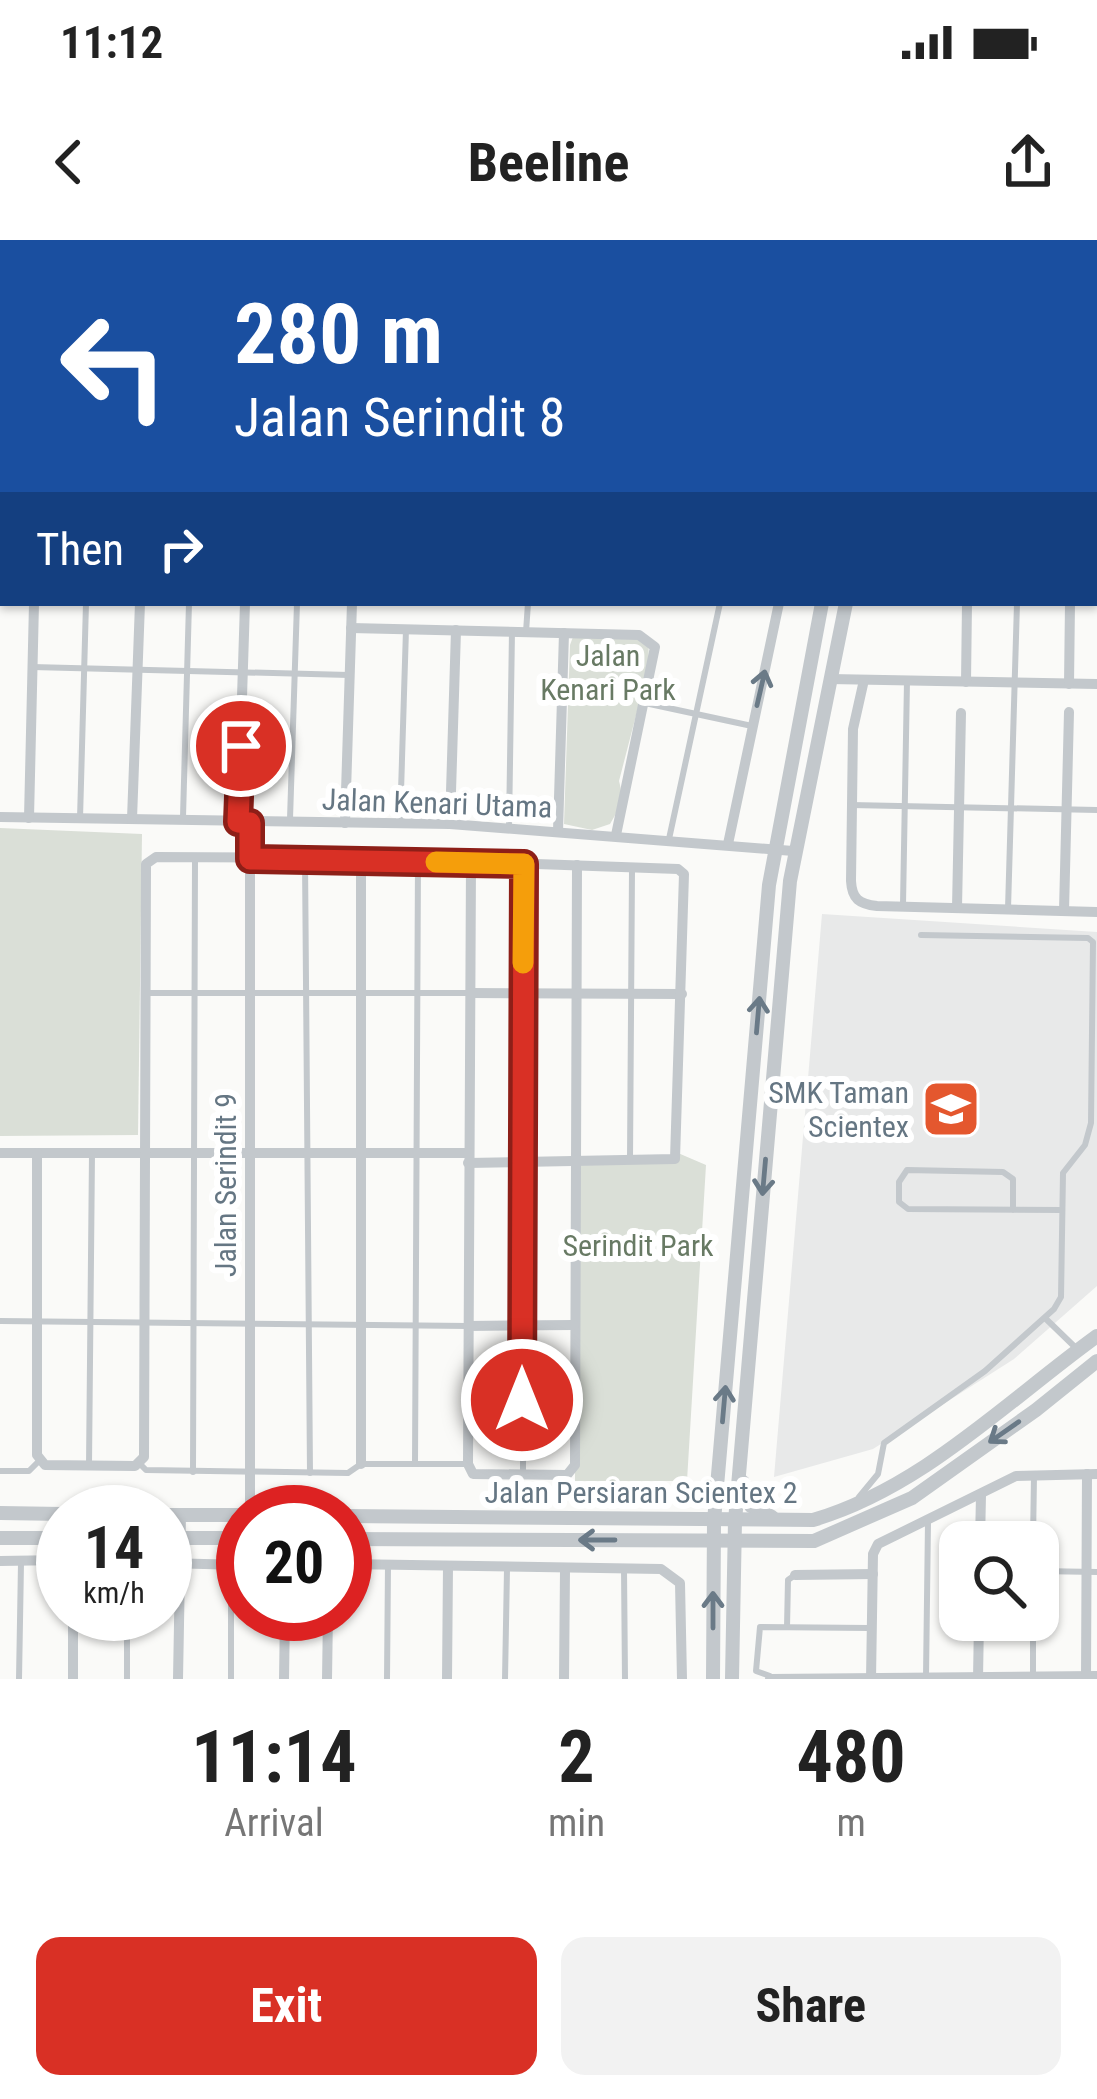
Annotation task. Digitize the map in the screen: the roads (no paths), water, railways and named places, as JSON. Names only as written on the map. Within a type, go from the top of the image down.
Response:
[{"type":"street","points":[[29,818],[34,606]]},
{"type":"street","points":[[132,819],[140,606]]},
{"type":"street","name":"Jalan Serindit 9","points":[[245,606],[244,822],[250,859],[249,1485]]},
{"type":"street","points":[[345,823],[352,606]]},
{"type":"street","points":[[728,844],[778,606]]},
{"type":"street","points":[[712,1679],[714,1520],[776,849],[821,606]]},
{"type":"street","points":[[732,1679],[735,1521],[794,851],[845,606]]},
{"type":"street","points":[[966,682],[967,606]]},
{"type":"street","points":[[1069,684],[1070,606]]},
{"type":"street","points":[[351,628],[650,639],[656,646],[616,835]]},
{"type":"street","points":[[450,824],[456,630]]},
{"type":"street","points":[[558,831],[564,633]]},
{"type":"street","points":[[802,713],[816,685],[830,680],[1097,684]]},
{"type":"street","points":[[864,680],[853,729],[852,894],[857,901],[903,907],[1097,912]]},
{"type":"street","points":[[1064,910],[1069,712]]},
{"type":"street","points":[[957,908],[961,713]]},
{"type":"street","name":"Jalan Kenari Utama","points":[[0,818],[450,824],[794,851]]},
{"type":"street","points":[[0,1153],[37,1153],[92,1153],[145,1153],[197,1153],[248,1153],[308,1153],[360,1153],[417,1153],[523,1162],[669,1160],[678,1153],[684,874],[678,869],[632,866],[361,858],[156,857],[146,864],[145,1153],[145,1323],[144,1457],[140,1464],[45,1465],[40,1461],[35,1322],[37,1153]]},
{"type":"street","points":[[361,858],[361,1464]]},
{"type":"street","points":[[471,863],[468,1464],[473,1474],[572,1472],[577,865]]},
{"type":"street","points":[[471,993],[682,994]]},
{"type":"street","points":[[468,1326],[574,1324]]},
{"type":"street","name":"Jalan Persiaran Scientex 2","points":[[372,1516],[813,1520],[876,1494],[931,1460],[1097,1336]]},
{"type":"street","points":[[1079,1351],[1096,1364]]},
{"type":"street","name":"Jalan Persiaran Scientex 2","points":[[372,1539],[814,1541],[886,1513],[1096,1364]]},
{"type":"street","points":[[741,1451],[751,1506],[782,1521]]},
{"type":"street","points":[[770,1678],[1090,1677],[1092,1474],[1016,1476],[874,1549],[871,1677]]},
{"type":"street","points":[[980,1521],[981,1495]]},
{"type":"street","points":[[0,1514],[36,1514]]},
{"type":"street","points":[[0,1538],[36,1538]]},
{"type":"street","points":[[0,1561],[36,1561]]},
{"type":"street","points":[[372,1565],[661,1569],[680,1583],[682,1679]]},
{"type":"street","points":[[447,1679],[448,1566]]},
{"type":"street","points":[[564,1679],[565,1570]]},
{"type":"street","points":[[795,1574],[872,1574]]},
{"type":"street","points":[[73,1641],[73,1679]]},
{"type":"street","points":[[178,1679],[179,1641]]},
{"type":"street","points":[[284,1679],[285,1641]]},
{"type":"street","points":[[327,1679],[328,1641]]},
{"type":"street","points":[[978,1678],[979,1641]]},
{"type":"lane","points":[[80,819],[86,606]]},
{"type":"lane","points":[[183,821],[189,606]]},
{"type":"lane","points":[[290,823],[297,606]]},
{"type":"lane","points":[[509,828],[519,631],[527,606]]},
{"type":"lane","points":[[669,839],[719,606]]},
{"type":"lane","points":[[1008,909],[1017,606]]},
{"type":"lane","points":[[400,824],[406,628]]},
{"type":"lane","points":[[32,668],[349,675]]},
{"type":"lane","points":[[903,907],[907,681]]},
{"type":"lane","points":[[644,703],[752,726]]},
{"type":"lane","points":[[851,805],[1097,810]]},
{"type":"lane","points":[[305,857],[310,1473]]},
{"type":"lane","points":[[193,1472],[195,859]]},
{"type":"lane","points":[[416,1464],[418,861]]},
{"type":"lane","points":[[523,1474],[524,864]]},
{"type":"lane","points":[[630,1160],[632,866]]},
{"type":"lane","points":[[842,1509],[873,1484],[884,1443],[985,1371],[1045,1318],[1061,1297],[1063,1173],[1085,1145],[1091,1123],[1094,942],[1088,938],[920,935]]},
{"type":"lane","points":[[146,993],[471,993]]},
{"type":"lane","points":[[89,1466],[92,1153]]},
{"type":"lane","points":[[1012,1210],[1013,1179],[1003,1172],[907,1170],[899,1182],[899,1202],[908,1209],[1012,1210],[1062,1210]]},
{"type":"lane","points":[[1045,1318],[1079,1351]]},
{"type":"lane","points":[[0,1321],[468,1326]]},
{"type":"lane","points":[[0,1471],[29,1471],[40,1461]]},
{"type":"lane","points":[[140,1464],[146,1471],[310,1473],[348,1473],[361,1464],[468,1464]]},
{"type":"lane","points":[[1034,1476],[1034,1521]]},
{"type":"lane","points":[[926,1677],[928,1519]]},
{"type":"lane","points":[[19,1679],[21,1561]]},
{"type":"lane","points":[[387,1679],[388,1565]]},
{"type":"lane","points":[[624,1567],[625,1679]]},
{"type":"lane","points":[[506,1679],[507,1568]]},
{"type":"lane","points":[[1059,1571],[1092,1571]]},
{"type":"lane","points":[[788,1628],[788,1580],[795,1574]]},
{"type":"lane","points":[[770,1678],[757,1671],[758,1629],[872,1628]]},
{"type":"lane","points":[[127,1641],[127,1679]]},
{"type":"lane","points":[[231,1679],[233,1641]]},
{"type":"lane","points":[[1033,1641],[1033,1678]]},
{"type":"place","name":"SMK Taman Scientex","points":[[951,1109]]},
{"type":"park label","name":"Jalan Kenari Park","points":[[608,672]]},
{"type":"park label","name":"Serindit Park","points":[[638,1245]]}]
